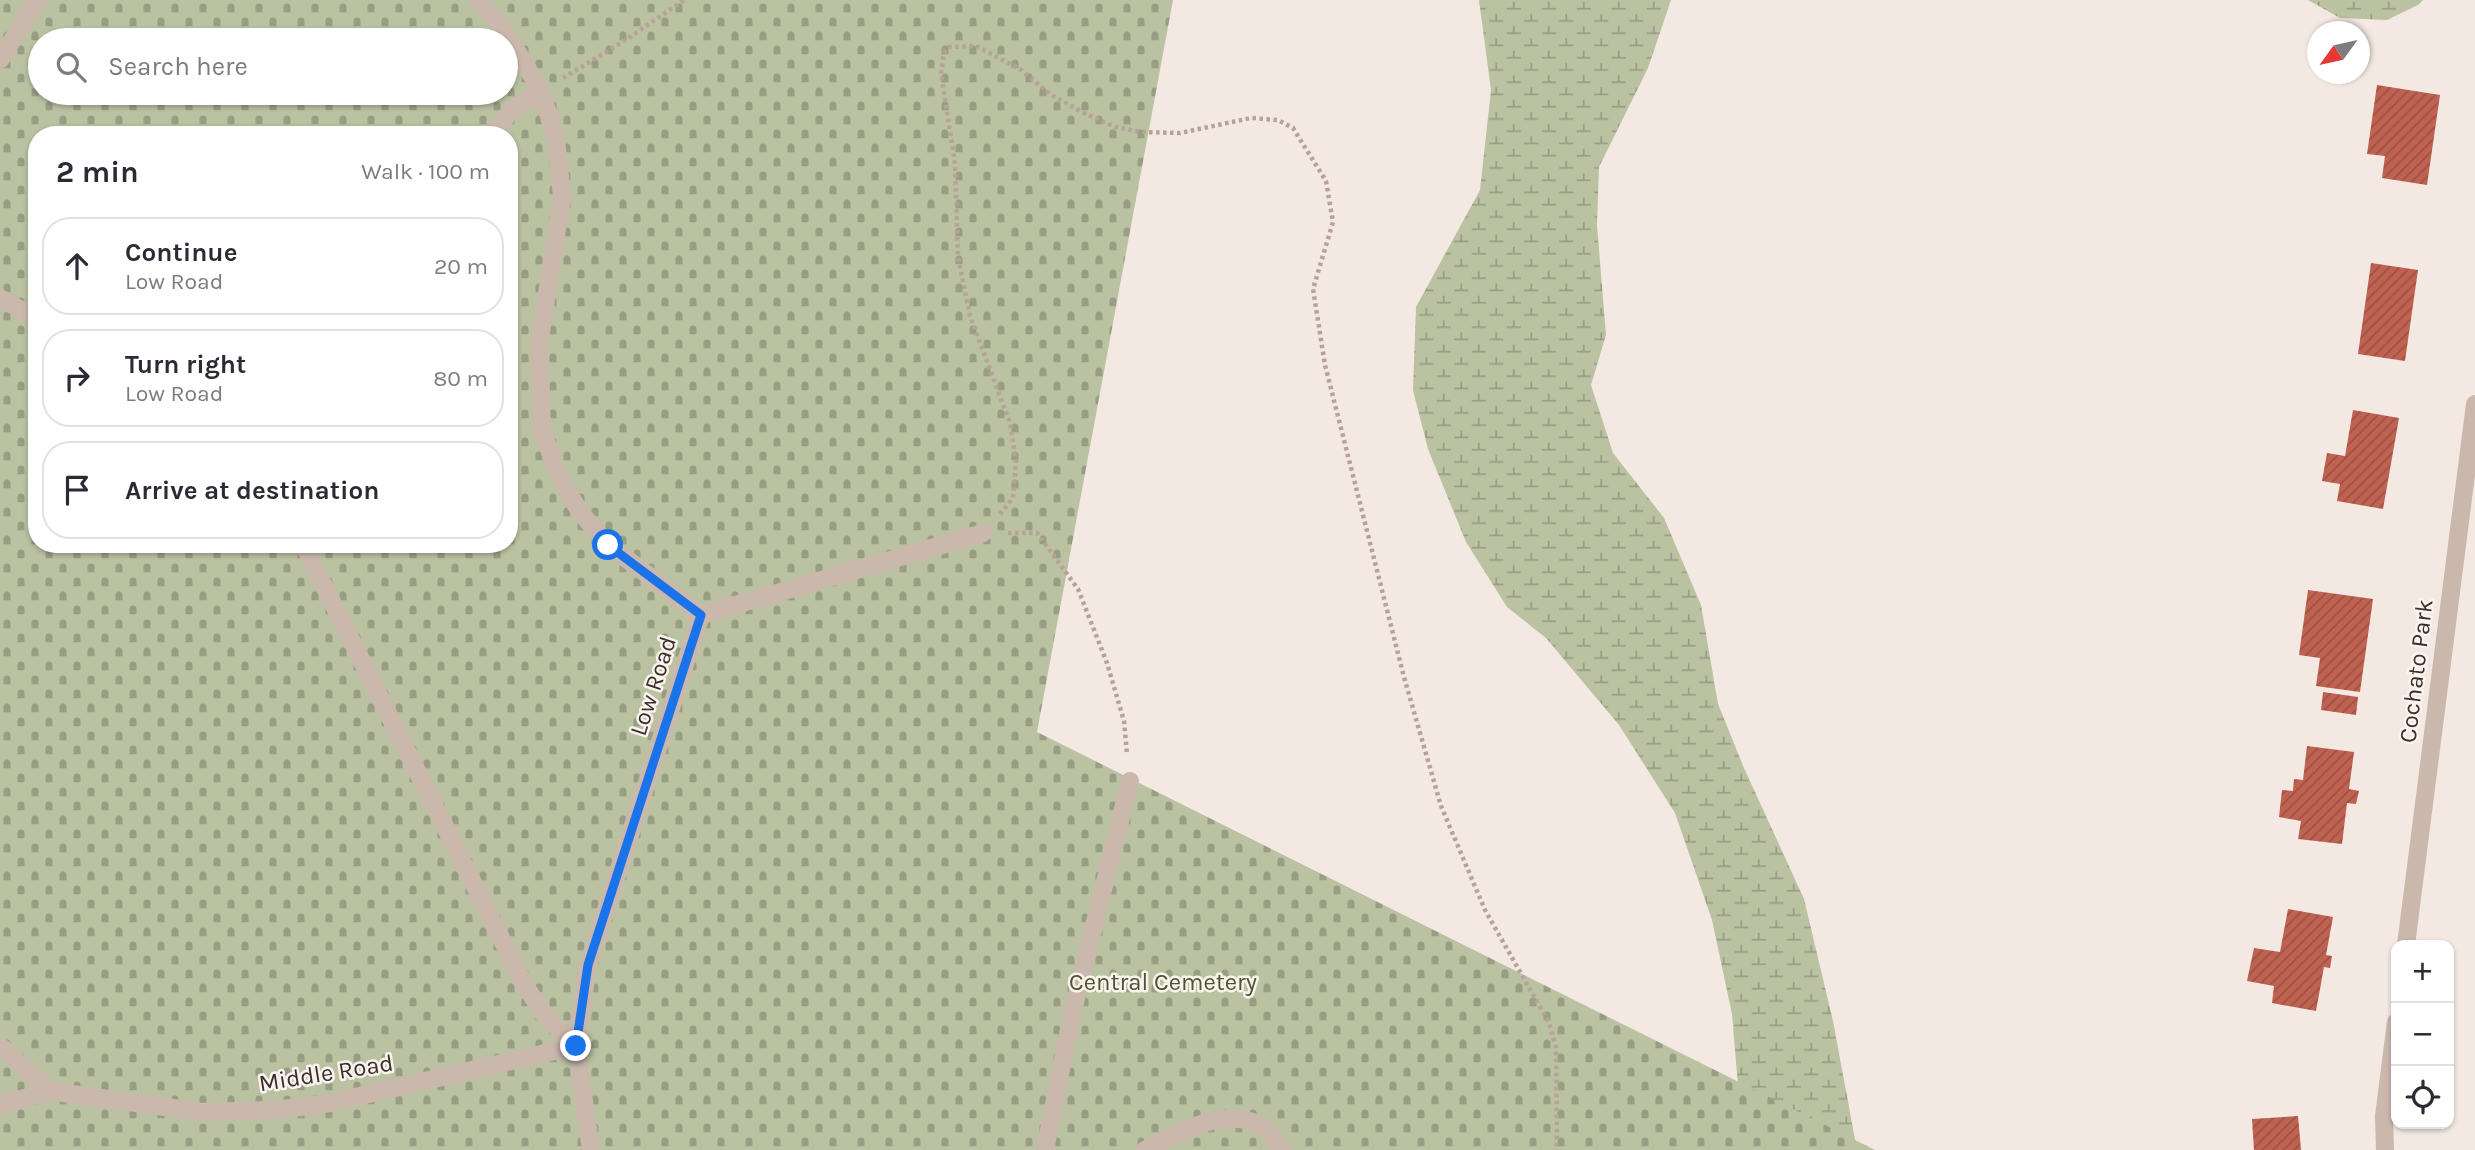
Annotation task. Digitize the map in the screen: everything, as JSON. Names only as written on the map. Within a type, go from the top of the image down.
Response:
[{"type":"street","points":[[0,60],[37,0]]},
{"type":"street","name":"Low Road","points":[[478,0],[503,28]]},
{"type":"street","name":"Low Road","points":[[518,53],[541,91],[556,139],[562,197],[539,345],[542,429],[558,475],[580,512],[608,545],[701,615],[588,965],[576,1046],[591,1150]]},
{"type":"street","points":[[499,126],[510,112],[541,91]]},
{"type":"street","points":[[0,298],[28,313]]},
{"type":"street","name":"Cochato Park","points":[[2407,940],[2475,404]]},
{"type":"street","points":[[701,615],[983,533]]},
{"type":"street","points":[[308,553],[524,984],[545,1016],[576,1046]]},
{"type":"street","points":[[1045,1150],[1071,1019],[1130,781]]},
{"type":"street","points":[[0,1046],[50,1091]]},
{"type":"street","name":"Middle Road","points":[[0,1105],[50,1091],[201,1112],[276,1110],[330,1103],[576,1046]]},
{"type":"street","points":[[2385,1150],[2384,1116],[2391,1061]]},
{"type":"street","points":[[1145,1150],[1211,1120],[1231,1119],[1253,1122],[1265,1129],[1283,1150]]},
{"type":"path","points":[[541,91],[621,43],[684,0]]},
{"type":"path","points":[[983,533],[1013,498],[1016,462],[1010,423],[970,316],[958,257],[955,164],[941,73],[944,53],[949,47],[976,46],[1020,69],[1050,94],[1115,127],[1142,132],[1180,133],[1251,118],[1278,120],[1293,128],[1326,181],[1333,222],[1312,289],[1325,365],[1404,677],[1441,806],[1462,860],[1485,910],[1549,1023],[1556,1047],[1557,1150]]},
{"type":"path","points":[[983,533],[1037,533],[1078,589],[1107,663],[1124,721],[1130,781]]},
{"type":"green space","name":"Central Cemetery","points":[[0,0],[1173,0],[1037,732],[1875,1150],[0,1150]]},
{"type":"green space","points":[[1479,0],[1671,0],[1648,68],[1599,167],[1597,225],[1606,335],[1591,385],[1613,453],[1664,518],[1701,605],[1718,704],[1804,899],[1833,1021],[1857,1150],[1739,1097],[1732,1014],[1712,920],[1675,813],[1619,725],[1546,638],[1507,607],[1466,542],[1428,449],[1413,390],[1416,307],[1480,190],[1491,90]]},
{"type":"green space","points":[[2308,0],[2423,0],[2387,20],[2340,18]]},
{"type":"building","points":[[2377,85],[2440,95],[2427,185],[2382,178],[2385,156],[2367,154]]},
{"type":"building","points":[[2371,263],[2418,270],[2405,361],[2358,354]]},
{"type":"building","points":[[2353,410],[2399,418],[2383,509],[2337,501],[2340,484],[2322,481],[2327,453],[2345,456]]},
{"type":"building","points":[[2308,590],[2373,599],[2360,692],[2316,686],[2320,658],[2299,655]]},
{"type":"building","points":[[2323,692],[2358,697],[2356,715],[2321,710]]},
{"type":"building","points":[[2307,746],[2354,752],[2349,789],[2359,791],[2356,804],[2347,803],[2342,844],[2298,839],[2301,821],[2279,817],[2282,790],[2293,791],[2294,779],[2303,780]]},
{"type":"building","points":[[2288,909],[2333,917],[2326,955],[2332,956],[2330,968],[2324,967],[2316,1011],[2272,1003],[2274,986],[2247,981],[2254,948],[2280,952]]},
{"type":"building","points":[[2298,1116],[2301,1150],[2254,1150],[2252,1119]]},
{"type":"route","points":[[576,1046],[588,965],[701,615],[608,545]]}]
